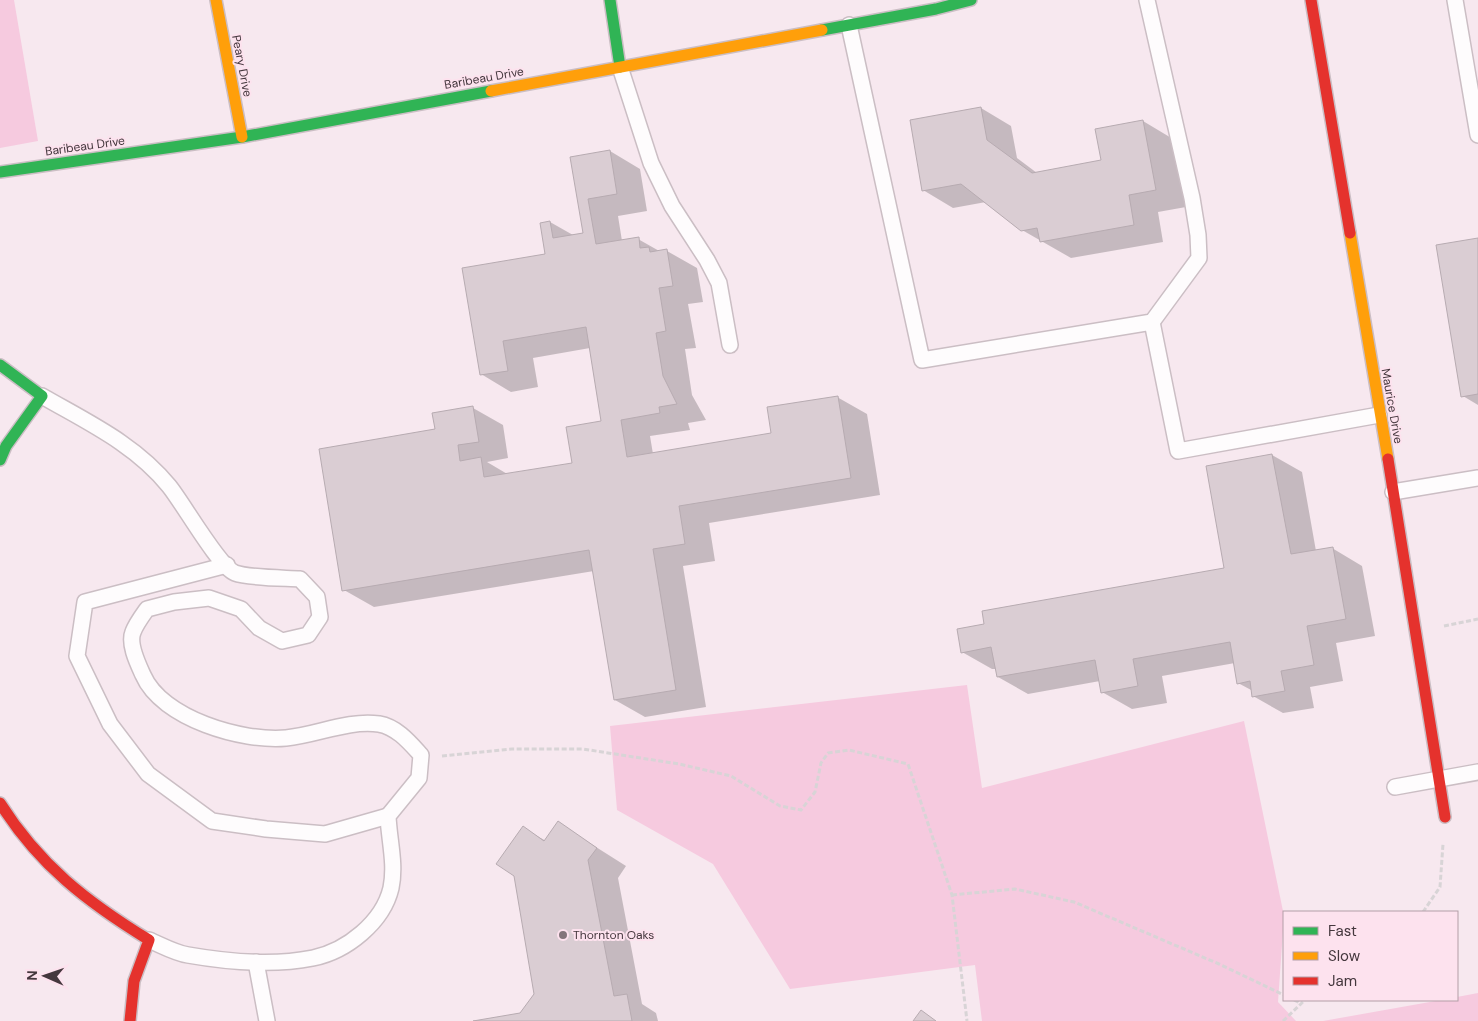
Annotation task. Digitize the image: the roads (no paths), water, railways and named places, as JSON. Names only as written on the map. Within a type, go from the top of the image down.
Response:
[{"type":"street","name":"Peary Drive","points":[[216,0],[242,137]]},
{"type":"street","points":[[610,0],[620,67]]},
{"type":"street","name":"Baribeau Drive","points":[[0,172],[242,137],[849,25],[971,0]]},
{"type":"street","name":"Maurice Drive","points":[[1311,0],[1417,632],[1445,817]]},
{"type":"street","points":[[0,366],[42,396],[6,446],[0,460]]},
{"type":"street","points":[[0,803],[8,818],[40,858],[78,894],[100,911],[149,940],[134,981],[130,1021]]},
{"type":"lane","points":[[849,25],[922,360],[1152,322],[1199,258],[1198,235],[1192,198],[1147,0]]},
{"type":"lane","points":[[1455,0],[1478,135]]},
{"type":"lane","points":[[620,67],[651,163],[672,206],[707,260],[719,283],[730,346]]},
{"type":"lane","points":[[1152,322],[1178,451],[1379,414]]},
{"type":"lane","points":[[42,396],[127,444],[167,484],[184,505],[212,551],[227,565],[234,573],[300,579],[317,597],[320,617],[308,635],[282,641],[259,628],[241,609],[209,598],[174,602],[147,609],[132,634],[135,657],[146,681],[166,702],[190,718],[252,738],[287,738],[350,724],[381,724],[406,737],[422,755],[419,778],[388,816],[325,834],[266,830],[212,821],[148,774],[110,724],[78,656],[85,602],[227,565]]},
{"type":"lane","points":[[1393,492],[1478,478]]},
{"type":"lane","points":[[1395,787],[1478,772]]},
{"type":"lane","points":[[149,940],[186,955],[256,962],[315,958],[342,946],[366,930],[382,911],[391,889],[394,866],[389,843],[388,816]]},
{"type":"lane","points":[[256,962],[267,1021]]},
{"type":"place","name":"Thornton Oaks","points":[[563,935]]}]
